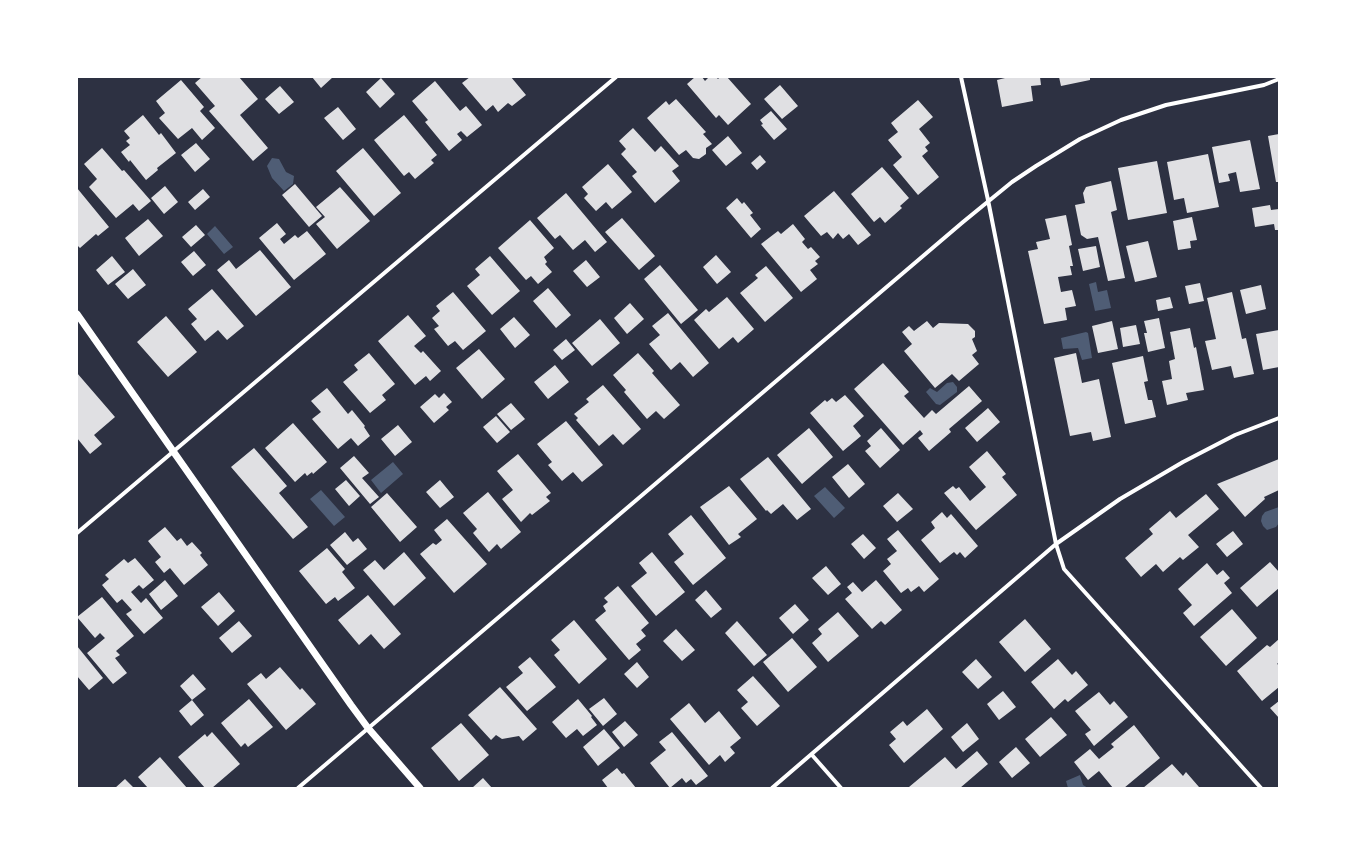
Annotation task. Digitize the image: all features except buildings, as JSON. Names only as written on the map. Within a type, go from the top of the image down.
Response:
[{"type":"street","points":[[77,532],[616,77]]},
{"type":"street","points":[[962,77],[988,200],[1056,544],[1064,569],[1261,788]]},
{"type":"street","points":[[298,788],[988,200],[1012,182],[1080,139],[1121,120],[1166,105],[1264,85],[1279,80]]},
{"type":"street","points":[[77,314],[337,686],[368,728],[420,788]]},
{"type":"street","points":[[772,788],[1056,544],[1120,499],[1183,462],[1235,435],[1279,418]]},
{"type":"street","points":[[812,755],[841,788]]},
{"type":"water","points":[[272,158],[279,159],[286,172],[294,176],[293,184],[284,191],[272,178],[267,166]]},
{"type":"water","points":[[215,226],[233,247],[224,254],[207,234]]},
{"type":"water","points":[[1096,282],[1098,292],[1107,290],[1111,308],[1095,311],[1089,284]]},
{"type":"water","points":[[1086,332],[1088,333],[1092,358],[1082,360],[1078,348],[1063,349],[1061,338]]},
{"type":"water","points":[[953,382],[957,387],[957,392],[940,405],[936,404],[926,392],[930,388],[937,392],[947,383]]},
{"type":"water","points":[[393,462],[403,474],[381,493],[371,480]]},
{"type":"water","points":[[825,487],[845,508],[834,518],[814,496]]},
{"type":"water","points":[[321,490],[345,517],[334,526],[310,499]]},
{"type":"water","points":[[1279,507],[1279,523],[1276,527],[1267,530],[1261,521],[1262,516],[1265,512]]},
{"type":"water","points":[[1080,775],[1083,785],[1088,788],[1068,788],[1066,781]]}]
